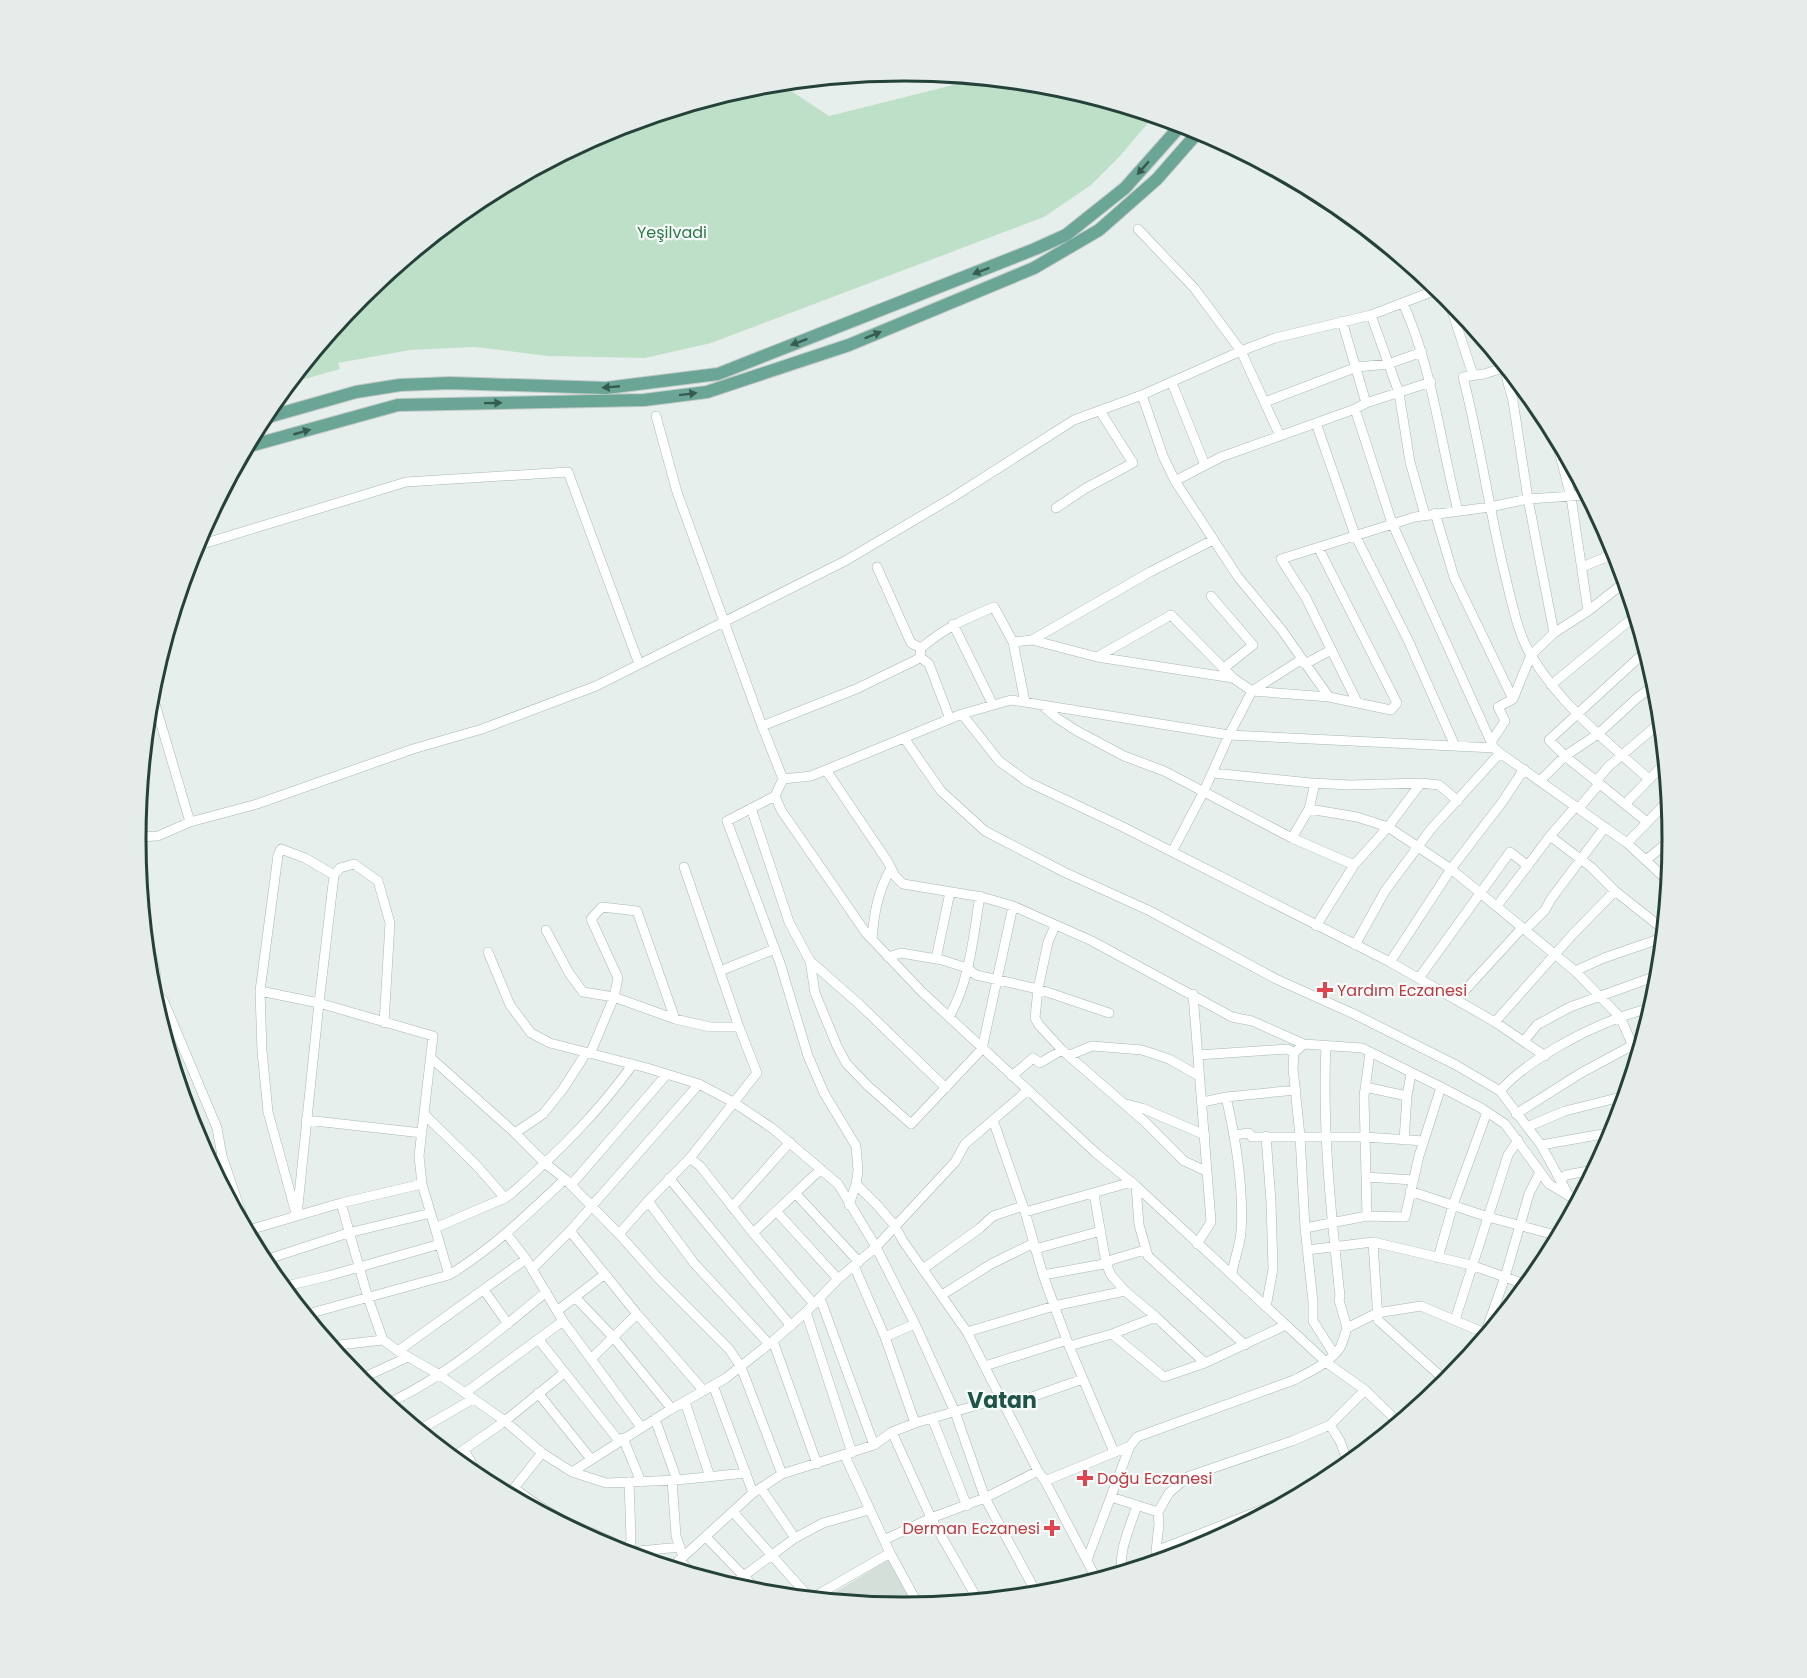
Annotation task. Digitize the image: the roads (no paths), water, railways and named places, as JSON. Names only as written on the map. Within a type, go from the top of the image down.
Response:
[{"type":"main road","points":[[275,415],[356,392],[400,385],[450,383],[606,388],[718,374],[1066,235],[1125,188],[1175,132]]},
{"type":"main road","points":[[257,444],[398,405],[644,400],[707,392],[849,345],[1034,268],[1100,230],[1157,179],[1193,138]]},
{"type":"street","points":[[1138,229],[1195,289],[1241,351],[1280,436]]},
{"type":"street","points":[[146,837],[158,836],[190,822],[257,804],[413,749],[482,729],[596,686],[844,561],[950,499],[1074,420],[1172,383],[1275,338],[1371,315],[1428,293]]},
{"type":"street","points":[[1403,303],[1431,382],[1458,511]]},
{"type":"street","points":[[1371,315],[1399,393],[1410,462],[1425,514]]},
{"type":"street","points":[[1455,320],[1473,375]]},
{"type":"street","points":[[1342,321],[1366,402]]},
{"type":"street","points":[[1265,402],[1357,367],[1388,364],[1422,352]]},
{"type":"street","points":[[1498,369],[1463,377],[1496,540],[1513,606],[1531,655],[1551,685],[1576,714],[1649,779]]},
{"type":"street","points":[[1175,481],[1221,457],[1355,409],[1366,402],[1431,382]]},
{"type":"street","points":[[1172,383],[1205,465]]},
{"type":"street","points":[[1509,383],[1554,633]]},
{"type":"street","points":[[1142,395],[1163,456],[1175,481],[1238,577],[1281,629],[1329,697]]},
{"type":"street","points":[[1355,409],[1392,523],[1495,748],[1555,794],[1578,807],[1627,843],[1661,874]]},
{"type":"street","points":[[1056,508],[1086,488],[1133,463],[1100,411]]},
{"type":"street","points":[[656,416],[677,492],[783,779],[775,796],[727,821],[775,949],[808,1056],[824,1093],[856,1146],[858,1171],[849,1204]]},
{"type":"street","points":[[1317,423],[1355,535],[1408,640],[1455,746]]},
{"type":"street","points":[[1562,463],[1570,497],[1588,611]]},
{"type":"street","points":[[206,543],[406,482],[568,472],[639,664]]},
{"type":"street","points":[[1356,702],[1306,598],[1281,559],[1425,514],[1490,507],[1528,499],[1579,496]]},
{"type":"street","points":[[1435,513],[1454,577],[1513,699]]},
{"type":"street","points":[[1032,640],[1150,572],[1213,540]]},
{"type":"street","points":[[1096,657],[1171,615],[1233,678],[1252,691],[1329,697],[1391,710],[1397,703],[1319,549]]},
{"type":"street","points":[[1582,567],[1607,557]]},
{"type":"street","points":[[877,567],[911,643],[928,664],[950,719]]},
{"type":"street","points":[[1355,945],[1385,891],[1431,829],[1458,801],[1495,748],[1505,721],[1498,707],[1513,699],[1531,655],[1554,633],[1618,587]]},
{"type":"street","points":[[1211,596],[1253,645],[1224,668]]},
{"type":"street","points":[[762,726],[856,689],[916,660],[920,652],[953,624],[994,607],[1013,642],[1025,702]]},
{"type":"street","points":[[1551,685],[1629,621]]},
{"type":"street","points":[[953,624],[993,705]]},
{"type":"street","points":[[1013,642],[1032,640],[1096,657],[1233,678]]},
{"type":"street","points":[[1172,852],[1252,691],[1331,650]]},
{"type":"street","points":[[1639,657],[1549,740],[1565,756],[1647,822]]},
{"type":"street","points":[[1540,781],[1565,756],[1598,734],[1647,691]]},
{"type":"street","points":[[783,779],[811,776],[962,714],[1011,700],[1229,735],[1495,748]]},
{"type":"street","points":[[1041,704],[1077,731],[1124,756],[1164,771],[1292,838],[1354,865]]},
{"type":"street","points":[[157,710],[190,822]]},
{"type":"street","points":[[962,714],[999,761],[1028,782],[1390,962],[1495,1022],[1545,1056]]},
{"type":"street","points":[[1497,906],[1550,836],[1622,755],[1653,728]]},
{"type":"street","points":[[904,738],[941,791],[985,831],[1064,872],[1150,911],[1276,979],[1354,1014],[1456,1065],[1502,1095],[1541,1145],[1560,1180],[1572,1195]]},
{"type":"street","points":[[1390,962],[1451,869],[1503,801],[1524,769]]},
{"type":"street","points":[[826,770],[895,876],[903,884],[980,896],[1013,906],[1092,941],[1232,1017],[1252,1021],[1304,1044],[1362,1048],[1441,1087],[1505,1124],[1549,1184],[1571,1196]]},
{"type":"street","points":[[1626,803],[1658,770]]},
{"type":"street","points":[[1213,773],[1350,785],[1421,783],[1439,785],[1458,801]]},
{"type":"street","points":[[1292,838],[1309,809],[1315,783]]},
{"type":"street","points":[[1316,926],[1354,865],[1388,827],[1421,783]]},
{"type":"street","points":[[775,796],[781,810],[850,912],[888,957],[982,1049],[1096,1153],[1134,1184],[1197,1244],[1232,1273],[1325,1361],[1365,1390],[1393,1417]]},
{"type":"street","points":[[751,808],[789,922],[810,961],[815,993],[837,1046],[846,1063],[912,1124],[982,1049],[1013,906]]},
{"type":"street","points":[[1627,843],[1661,808]]},
{"type":"street","points":[[1309,809],[1357,817],[1388,827],[1451,869],[1575,971],[1620,1017],[1633,1045]]},
{"type":"street","points":[[1456,1000],[1482,970],[1545,910],[1605,827]]},
{"type":"street","points":[[1550,836],[1656,925]]},
{"type":"street","points":[[1646,860],[1662,847]]},
{"type":"street","points":[[297,1215],[268,1112],[260,992],[278,855],[281,849],[305,858],[334,875]]},
{"type":"street","points":[[1419,978],[1510,852],[1528,866]]},
{"type":"street","points":[[297,1215],[318,1003],[334,875],[340,868],[354,864],[378,881],[390,923],[384,1023]]},
{"type":"street","points":[[619,1234],[690,1158],[757,1072],[739,1028],[684,867]]},
{"type":"street","points":[[872,939],[875,905],[891,868]]},
{"type":"street","points":[[1495,1022],[1615,891]]},
{"type":"street","points":[[936,958],[950,892]]},
{"type":"street","points":[[949,1017],[959,1000],[968,968],[980,896]]},
{"type":"street","points":[[515,1133],[543,1114],[563,1089],[588,1054],[614,997],[618,978],[591,919],[602,907],[637,911],[675,1019]]},
{"type":"street","points":[[1055,926],[1048,942],[1038,989],[1035,1018],[1039,1025],[1066,1053],[1184,1161],[1206,1171]]},
{"type":"street","points":[[546,930],[569,973],[583,992],[614,997],[675,1019],[710,1027],[739,1028]]},
{"type":"street","points":[[1575,971],[1655,941]]},
{"type":"street","points":[[720,971],[775,949]]},
{"type":"street","points":[[488,952],[510,1005],[531,1033],[550,1043],[699,1084],[733,1102],[772,1128],[838,1184],[876,1247],[915,1324],[955,1412],[985,1498],[1032,1585]]},
{"type":"street","points":[[888,957],[901,953],[936,958],[968,968],[976,975],[1038,989],[1109,1013]]},
{"type":"street","points":[[810,961],[859,1004],[946,1088]]},
{"type":"street","points":[[1524,1041],[1537,1025],[1570,1007],[1648,979]]},
{"type":"street","points":[[260,992],[318,1003],[433,1036],[419,1156],[422,1184],[449,1275]]},
{"type":"street","points":[[1193,994],[1211,1222],[1197,1244]]},
{"type":"street","points":[[1438,1258],[1453,1205],[1489,1113],[1513,1076],[1558,1047],[1620,1017],[1641,1013]]},
{"type":"street","points":[[168,1024],[217,1128],[222,1156],[232,1190]]},
{"type":"street","points":[[1294,1053],[1304,1044]]},
{"type":"street","points":[[1087,1560],[1130,1446],[1137,1437],[1294,1380],[1314,1370],[1340,1347],[1347,1328],[1339,1300],[1332,1222],[1327,1137],[1326,1045]]},
{"type":"street","points":[[1516,1114],[1581,1073],[1633,1045]]},
{"type":"street","points":[[1012,1076],[1033,1058],[1040,1063],[1066,1053],[1092,1047],[1142,1050],[1169,1059],[1199,1076]]},
{"type":"street","points":[[1198,1055],[1288,1049],[1294,1053]]},
{"type":"street","points":[[1294,1053],[1305,1227],[1313,1302],[1312,1321],[1334,1354]]},
{"type":"street","points":[[1367,1216],[1365,1087],[1370,1053]]},
{"type":"street","points":[[431,1058],[568,1182],[659,1279],[729,1349],[741,1367],[782,1474]]},
{"type":"street","points":[[435,1227],[505,1198],[546,1163],[609,1097],[633,1064]]},
{"type":"street","points":[[313,1313],[449,1275],[466,1264],[568,1182],[668,1074]]},
{"type":"street","points":[[1404,1140],[1411,1074]]},
{"type":"street","points":[[532,1269],[570,1231],[699,1084]]},
{"type":"street","points":[[1365,1087],[1407,1096]]},
{"type":"street","points":[[1305,1227],[1367,1216],[1405,1217],[1413,1180],[1441,1087]]},
{"type":"street","points":[[572,1472],[641,1427],[704,1391],[741,1367],[771,1343],[838,1279],[876,1247],[955,1162],[965,1144],[1028,1090]]},
{"type":"street","points":[[1203,1102],[1226,1096],[1296,1090]]},
{"type":"street","points":[[1226,1096],[1234,1135],[1241,1209],[1241,1235],[1232,1273]]},
{"type":"street","points":[[1527,1127],[1565,1111],[1615,1098]]},
{"type":"street","points":[[1123,1104],[1142,1108],[1205,1134]]},
{"type":"street","points":[[424,1114],[477,1166],[505,1198]]},
{"type":"street","points":[[306,1120],[422,1133]]},
{"type":"street","points":[[993,1120],[1054,1306],[1114,1452]]},
{"type":"street","points":[[1234,1135],[1249,1133],[1252,1137],[1365,1137],[1424,1141]]},
{"type":"street","points":[[1541,1145],[1602,1134]]},
{"type":"street","points":[[1266,1136],[1273,1269],[1266,1307]]},
{"type":"street","points":[[1455,1320],[1508,1155],[1518,1140]]},
{"type":"street","points":[[732,1207],[790,1142]]},
{"type":"street","points":[[217,1158],[222,1156]]},
{"type":"street","points":[[690,1158],[700,1166],[753,1233],[817,1301],[874,1445]]},
{"type":"street","points":[[753,1233],[821,1168]]},
{"type":"street","points":[[1492,1316],[1529,1194],[1540,1172]]},
{"type":"street","points":[[1560,1180],[1566,1176],[1584,1172]]},
{"type":"street","points":[[1366,1177],[1413,1180]]},
{"type":"street","points":[[669,1178],[791,1326]]},
{"type":"street","points":[[254,1229],[340,1203],[422,1184]]},
{"type":"street","points":[[856,1184],[895,1226],[967,1332],[1038,1472],[1045,1481],[1093,1573]]},
{"type":"street","points":[[923,1269],[993,1216],[1134,1184]]},
{"type":"street","points":[[1134,1184],[1138,1215],[1148,1256],[1245,1345]]},
{"type":"street","points":[[1410,1191],[1550,1234]]},
{"type":"street","points":[[796,1194],[822,1220],[856,1264],[915,1423]]},
{"type":"street","points":[[1094,1194],[1106,1263],[1111,1275],[1125,1291],[1205,1363]]},
{"type":"street","points":[[648,1201],[694,1263],[771,1343],[817,1464]]},
{"type":"street","points":[[340,1203],[368,1299],[384,1340],[505,1421],[542,1453],[572,1472],[606,1483],[674,1480],[746,1473]]},
{"type":"street","points":[[777,1212],[838,1279]]},
{"type":"street","points":[[272,1258],[348,1233],[431,1214]]},
{"type":"street","points":[[570,1231],[637,1314],[704,1391]]},
{"type":"street","points":[[942,1295],[991,1264],[1035,1246],[1101,1231]]},
{"type":"street","points":[[506,1233],[526,1259],[563,1321],[641,1427]]},
{"type":"street","points":[[1307,1250],[1373,1242],[1471,1265],[1518,1282]]},
{"type":"street","points":[[1373,1242],[1378,1320],[1439,1375]]},
{"type":"street","points":[[291,1285],[440,1244]]},
{"type":"street","points":[[1043,1275],[1106,1263],[1145,1250]]},
{"type":"street","points":[[398,1351],[526,1259]]},
{"type":"street","points":[[557,1311],[605,1274]]},
{"type":"street","points":[[484,1290],[508,1324]]},
{"type":"street","points":[[967,1332],[1054,1306],[1125,1291]]},
{"type":"street","points":[[395,1400],[409,1394],[508,1324],[546,1292]]},
{"type":"street","points":[[575,1297],[614,1338],[672,1409]]},
{"type":"street","points":[[1347,1328],[1377,1313],[1421,1306],[1480,1331]]},
{"type":"street","points":[[806,1312],[848,1454],[869,1510],[914,1597]]},
{"type":"street","points":[[591,1359],[637,1314]]},
{"type":"street","points":[[985,1366],[1068,1343],[1112,1334],[1156,1317]]},
{"type":"street","points":[[425,1426],[469,1396],[563,1321]]},
{"type":"street","points":[[885,1337],[915,1324]]},
{"type":"street","points":[[1112,1334],[1164,1377],[1205,1363],[1286,1325]]},
{"type":"street","points":[[340,1345],[384,1340]]},
{"type":"street","points":[[539,1340],[621,1440],[641,1482]]},
{"type":"street","points":[[368,1375],[408,1357]]},
{"type":"street","points":[[460,1453],[505,1421],[564,1373]]},
{"type":"street","points":[[677,1562],[757,1491],[782,1474],[874,1445],[892,1432],[915,1423],[1004,1402],[1083,1379]]},
{"type":"street","points":[[713,1385],[746,1473],[757,1491],[795,1538]]},
{"type":"street","points":[[1157,1553],[1158,1512],[1169,1493],[1187,1477],[1293,1441],[1330,1425],[1365,1390]]},
{"type":"street","points":[[538,1393],[591,1459]]},
{"type":"street","points":[[685,1402],[710,1477]]},
{"type":"street","points":[[932,1418],[967,1506]]},
{"type":"street","points":[[655,1419],[674,1480],[676,1536],[681,1558],[686,1565]]},
{"type":"street","points":[[1330,1425],[1345,1455]]},
{"type":"street","points":[[892,1432],[931,1518],[974,1593]]},
{"type":"street","points":[[1045,1481],[1130,1446]]},
{"type":"street","points":[[464,1450],[470,1460]]},
{"type":"street","points":[[513,1488],[542,1453]]},
{"type":"street","points":[[884,1539],[931,1518],[967,1506],[1038,1472]]},
{"type":"street","points":[[629,1482],[630,1546]]},
{"type":"street","points":[[1111,1497],[1158,1512]]},
{"type":"street","points":[[1121,1565],[1123,1549],[1137,1505]]},
{"type":"street","points":[[740,1578],[795,1538],[823,1523],[869,1510]]},
{"type":"street","points":[[733,1512],[770,1556],[804,1591]]},
{"type":"street","points":[[1179,1545],[1220,1528]]},
{"type":"street","points":[[706,1537],[749,1580]]},
{"type":"street","points":[[646,1552],[680,1547]]},
{"type":"street","points":[[821,1592],[890,1553]]},
{"type":"place","name":"Yardım Eczanesi","points":[[1325,990]]},
{"type":"place","name":"Doğu Eczanesi","points":[[1085,1478]]},
{"type":"place","name":"Derman Eczanesi","points":[[1052,1528]]},
{"type":"district","name":"Vatan","points":[[1002,1400]]},
{"type":"park label","name":"Yeşilvadi","points":[[672,232]]}]
